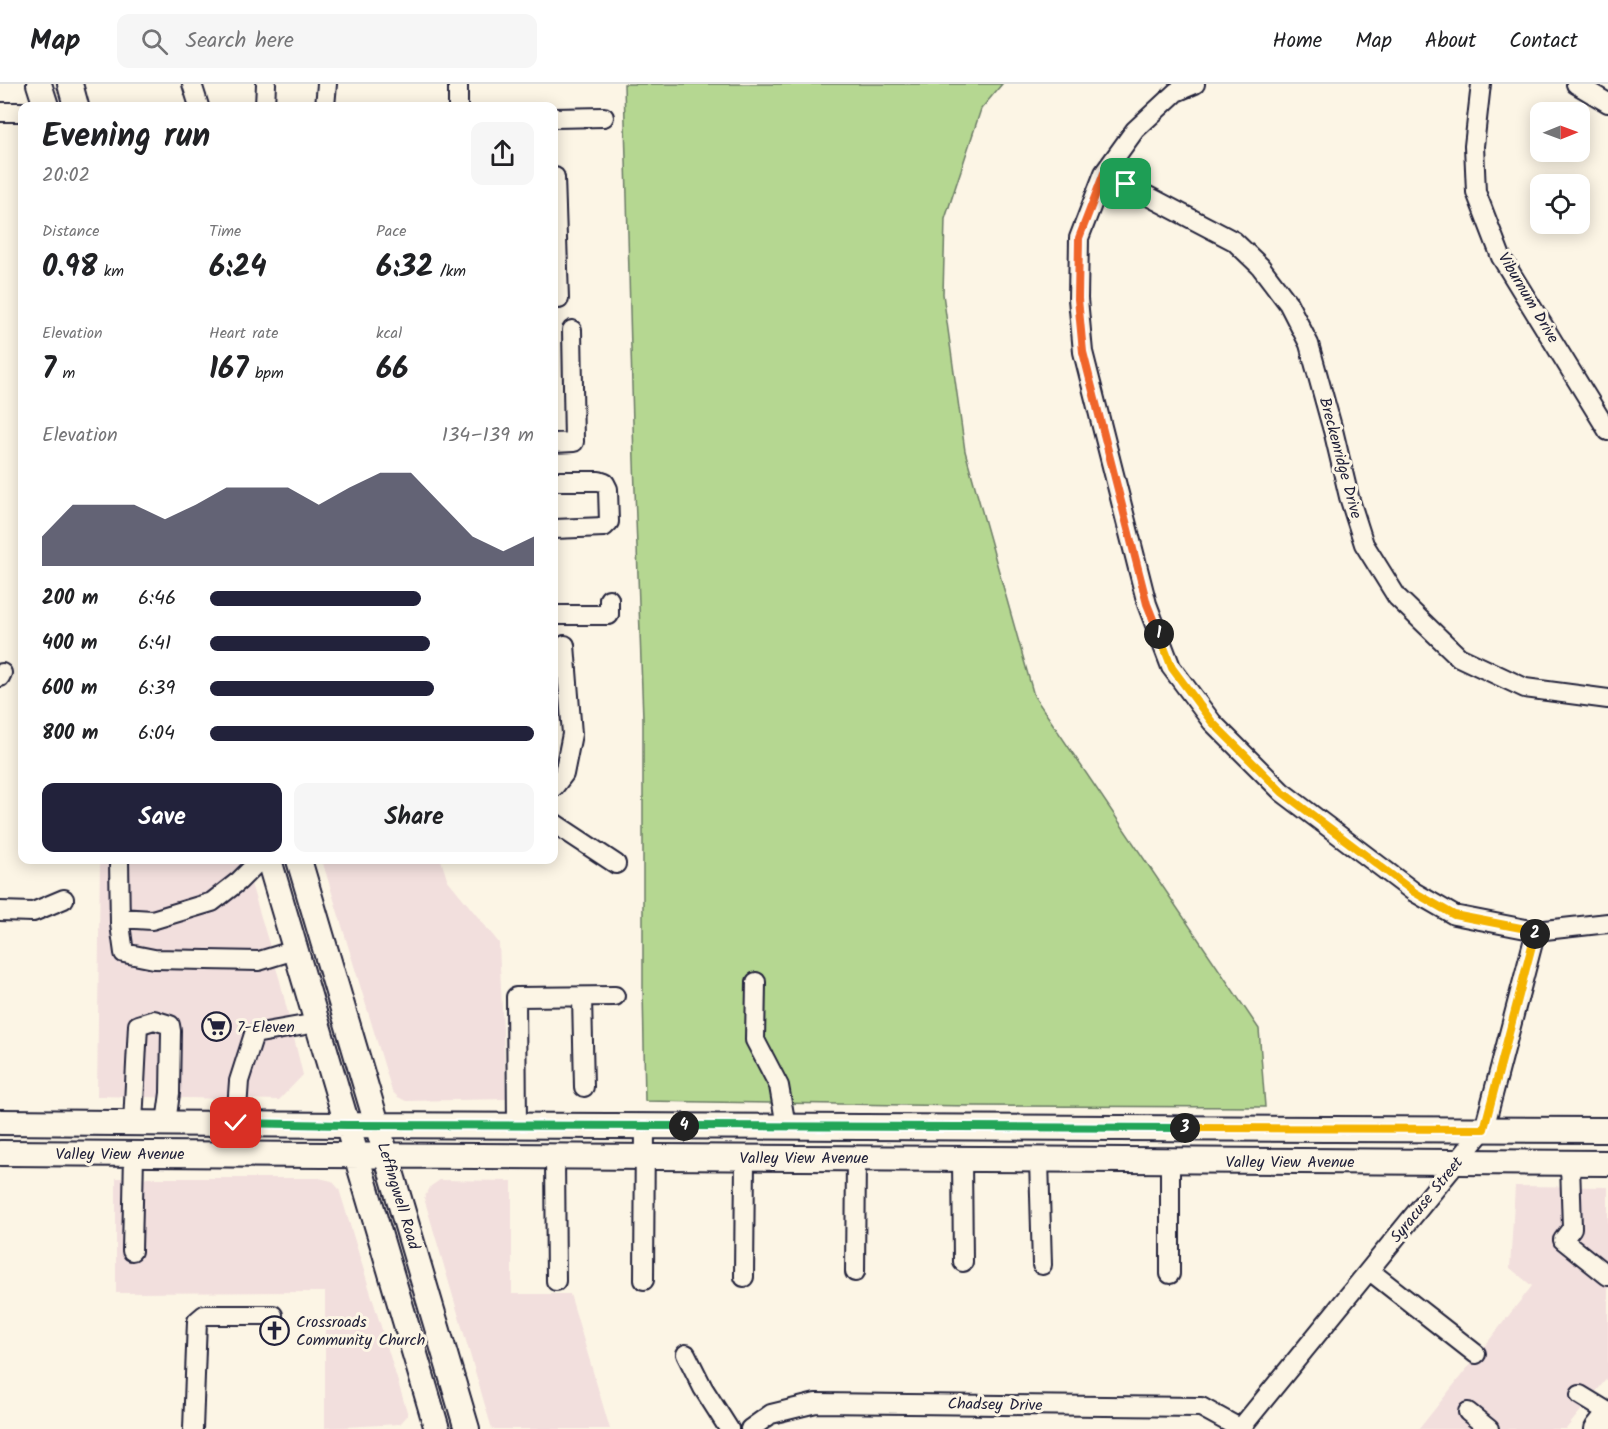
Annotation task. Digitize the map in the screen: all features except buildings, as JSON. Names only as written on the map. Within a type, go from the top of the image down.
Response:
[{"type":"main road","points":[[39,84],[45,102]]},
{"type":"main road","points":[[69,84],[75,102]]},
{"type":"main road","name":"Leffingwell Road","points":[[269,864],[437,1429]]},
{"type":"main road","name":"Leffingwell Road","points":[[300,864],[467,1429]]},
{"type":"main road","name":"Valley View Avenue","points":[[0,1122],[1608,1130]]},
{"type":"main road","name":"Valley View Avenue","points":[[0,1153],[1570,1164],[1608,1162]]},
{"type":"main road","points":[[1596,1429],[1608,1413]]},
{"type":"street","points":[[192,84],[198,102]]},
{"type":"street","points":[[265,102],[266,84]]},
{"type":"street","points":[[325,102],[327,84]]},
{"type":"street","points":[[458,84],[458,102]]},
{"type":"street","points":[[1195,84],[1176,92],[1135,130],[1104,173],[1079,238],[1078,299],[1083,352],[1147,604],[1172,668],[1212,722],[1282,792],[1414,892],[1454,915],[1536,931],[1608,923]]},
{"type":"street","name":"Viburnum Drive","points":[[1481,84],[1474,146],[1476,192],[1501,257],[1608,431]]},
{"type":"street","points":[[1576,84],[1608,104]]},
{"type":"street","points":[[0,112],[18,112]]},
{"type":"street","points":[[558,118],[604,117]]},
{"type":"street","name":"Breckenridge Drive","points":[[1104,173],[1234,241],[1260,266],[1288,303],[1309,344],[1334,434],[1348,497],[1364,544],[1397,597],[1459,657],[1525,688],[1608,699]]},
{"type":"street","points":[[558,443],[574,442],[572,330]]},
{"type":"street","points":[[558,481],[605,483],[608,489],[609,522],[604,527],[558,529]]},
{"type":"street","points":[[558,615],[609,615],[609,599]]},
{"type":"street","points":[[558,782],[564,774],[572,734],[565,645]]},
{"type":"street","points":[[558,826],[616,864]]},
{"type":"street","points":[[119,864],[120,918],[124,952],[154,959],[259,961],[295,950]]},
{"type":"street","points":[[120,918],[152,920],[212,902],[256,864]]},
{"type":"street","points":[[0,911],[33,912],[64,899]]},
{"type":"street","name":"Syracuse Street","points":[[1240,1429],[1484,1129],[1536,931]]},
{"type":"street","points":[[756,982],[755,1040],[779,1086],[786,1126]]},
{"type":"street","points":[[517,1125],[516,997],[615,996]]},
{"type":"street","points":[[582,997],[584,1088]]},
{"type":"street","points":[[133,1123],[138,1025],[154,1020],[170,1025],[171,1031],[170,1093],[166,1123]]},
{"type":"street","points":[[236,1123],[238,1082],[254,1034],[317,1023]]},
{"type":"street","points":[[644,1281],[645,1126]]},
{"type":"street","points":[[132,1251],[134,1154]]},
{"type":"street","points":[[555,1156],[556,1281]]},
{"type":"street","points":[[744,1277],[746,1158]]},
{"type":"street","points":[[855,1272],[856,1158]]},
{"type":"street","points":[[962,1159],[963,1262]]},
{"type":"street","points":[[1039,1160],[1042,1265]]},
{"type":"street","points":[[1170,1161],[1170,1274]]},
{"type":"street","points":[[1570,1164],[1572,1228],[1563,1240],[1608,1276]]},
{"type":"street","points":[[1370,1271],[1476,1354]]},
{"type":"street","points":[[193,1429],[197,1321],[204,1315],[273,1316]]},
{"type":"street","points":[[686,1354],[703,1388],[729,1429]]},
{"type":"street","points":[[1580,1395],[1608,1413]]},
{"type":"street","name":"Chadsey Drive","points":[[750,1429],[771,1414],[816,1403],[1201,1407],[1240,1429]]},
{"type":"street","points":[[1468,1413],[1489,1429]]},
{"type":"shaded area","points":[[100,864],[245,864],[280,981],[303,1075],[279,1100],[97,1096]]},
{"type":"shaded area","points":[[323,864],[442,864],[447,879],[499,943],[506,1099],[406,1101],[392,1091]]},
{"type":"shaded area","points":[[116,1178],[319,1178],[332,1181],[339,1189],[408,1415],[400,1424],[325,1428],[325,1292],[116,1293]]},
{"type":"shaded area","points":[[440,1180],[512,1181],[512,1294],[570,1294],[610,1429],[492,1429],[424,1198],[431,1186]]},
{"type":"shaded area","points":[[1515,1186],[1608,1187],[1608,1377],[1566,1429],[1419,1429],[1532,1286],[1510,1268]]},
{"type":"green space","points":[[624,84],[1002,84],[981,109],[945,219],[943,294],[965,451],[1034,696],[1259,1029],[1265,1107],[973,1106],[645,1101],[643,718]]},
{"type":"place","name":"7-Eleven","points":[[216,1027]]},
{"type":"place","name":"Crossroads Community Church","points":[[275,1331]]},
{"type":"route","points":[[236,1123],[1484,1129],[1536,931],[1454,915],[1414,892],[1282,792],[1212,722],[1172,668],[1147,604],[1083,352],[1078,299],[1079,238],[1104,173],[1126,184]]}]
